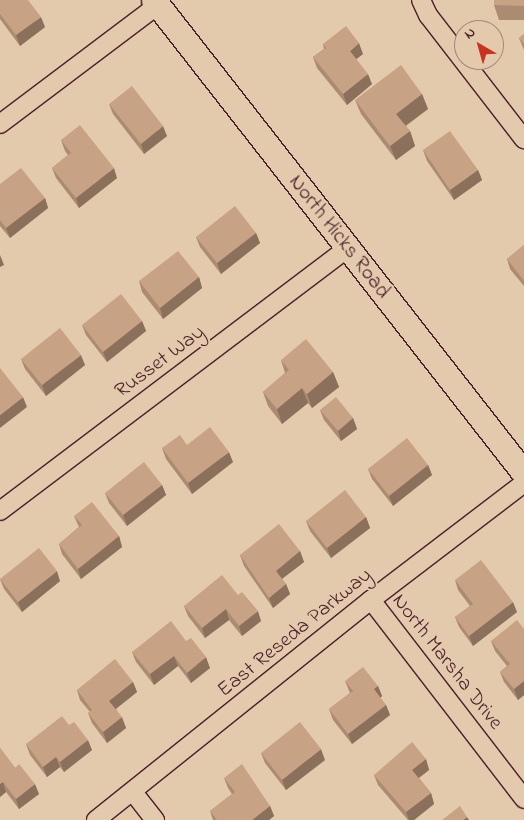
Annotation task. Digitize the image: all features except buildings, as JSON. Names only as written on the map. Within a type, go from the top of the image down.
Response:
[{"type":"main road","name":"North Hicks Road","points":[[156,2],[524,473]]},
{"type":"street","points":[[421,0],[428,15],[524,139]]},
{"type":"street","points":[[0,124],[156,2]]},
{"type":"street","name":"Russet Way","points":[[0,511],[348,248]]},
{"type":"street","name":"East Reseda Parkway","points":[[96,820],[370,600],[524,483]]},
{"type":"street","name":"North Marsha Drive","points":[[370,600],[524,799]]},
{"type":"street","points":[[133,792],[155,820]]}]
